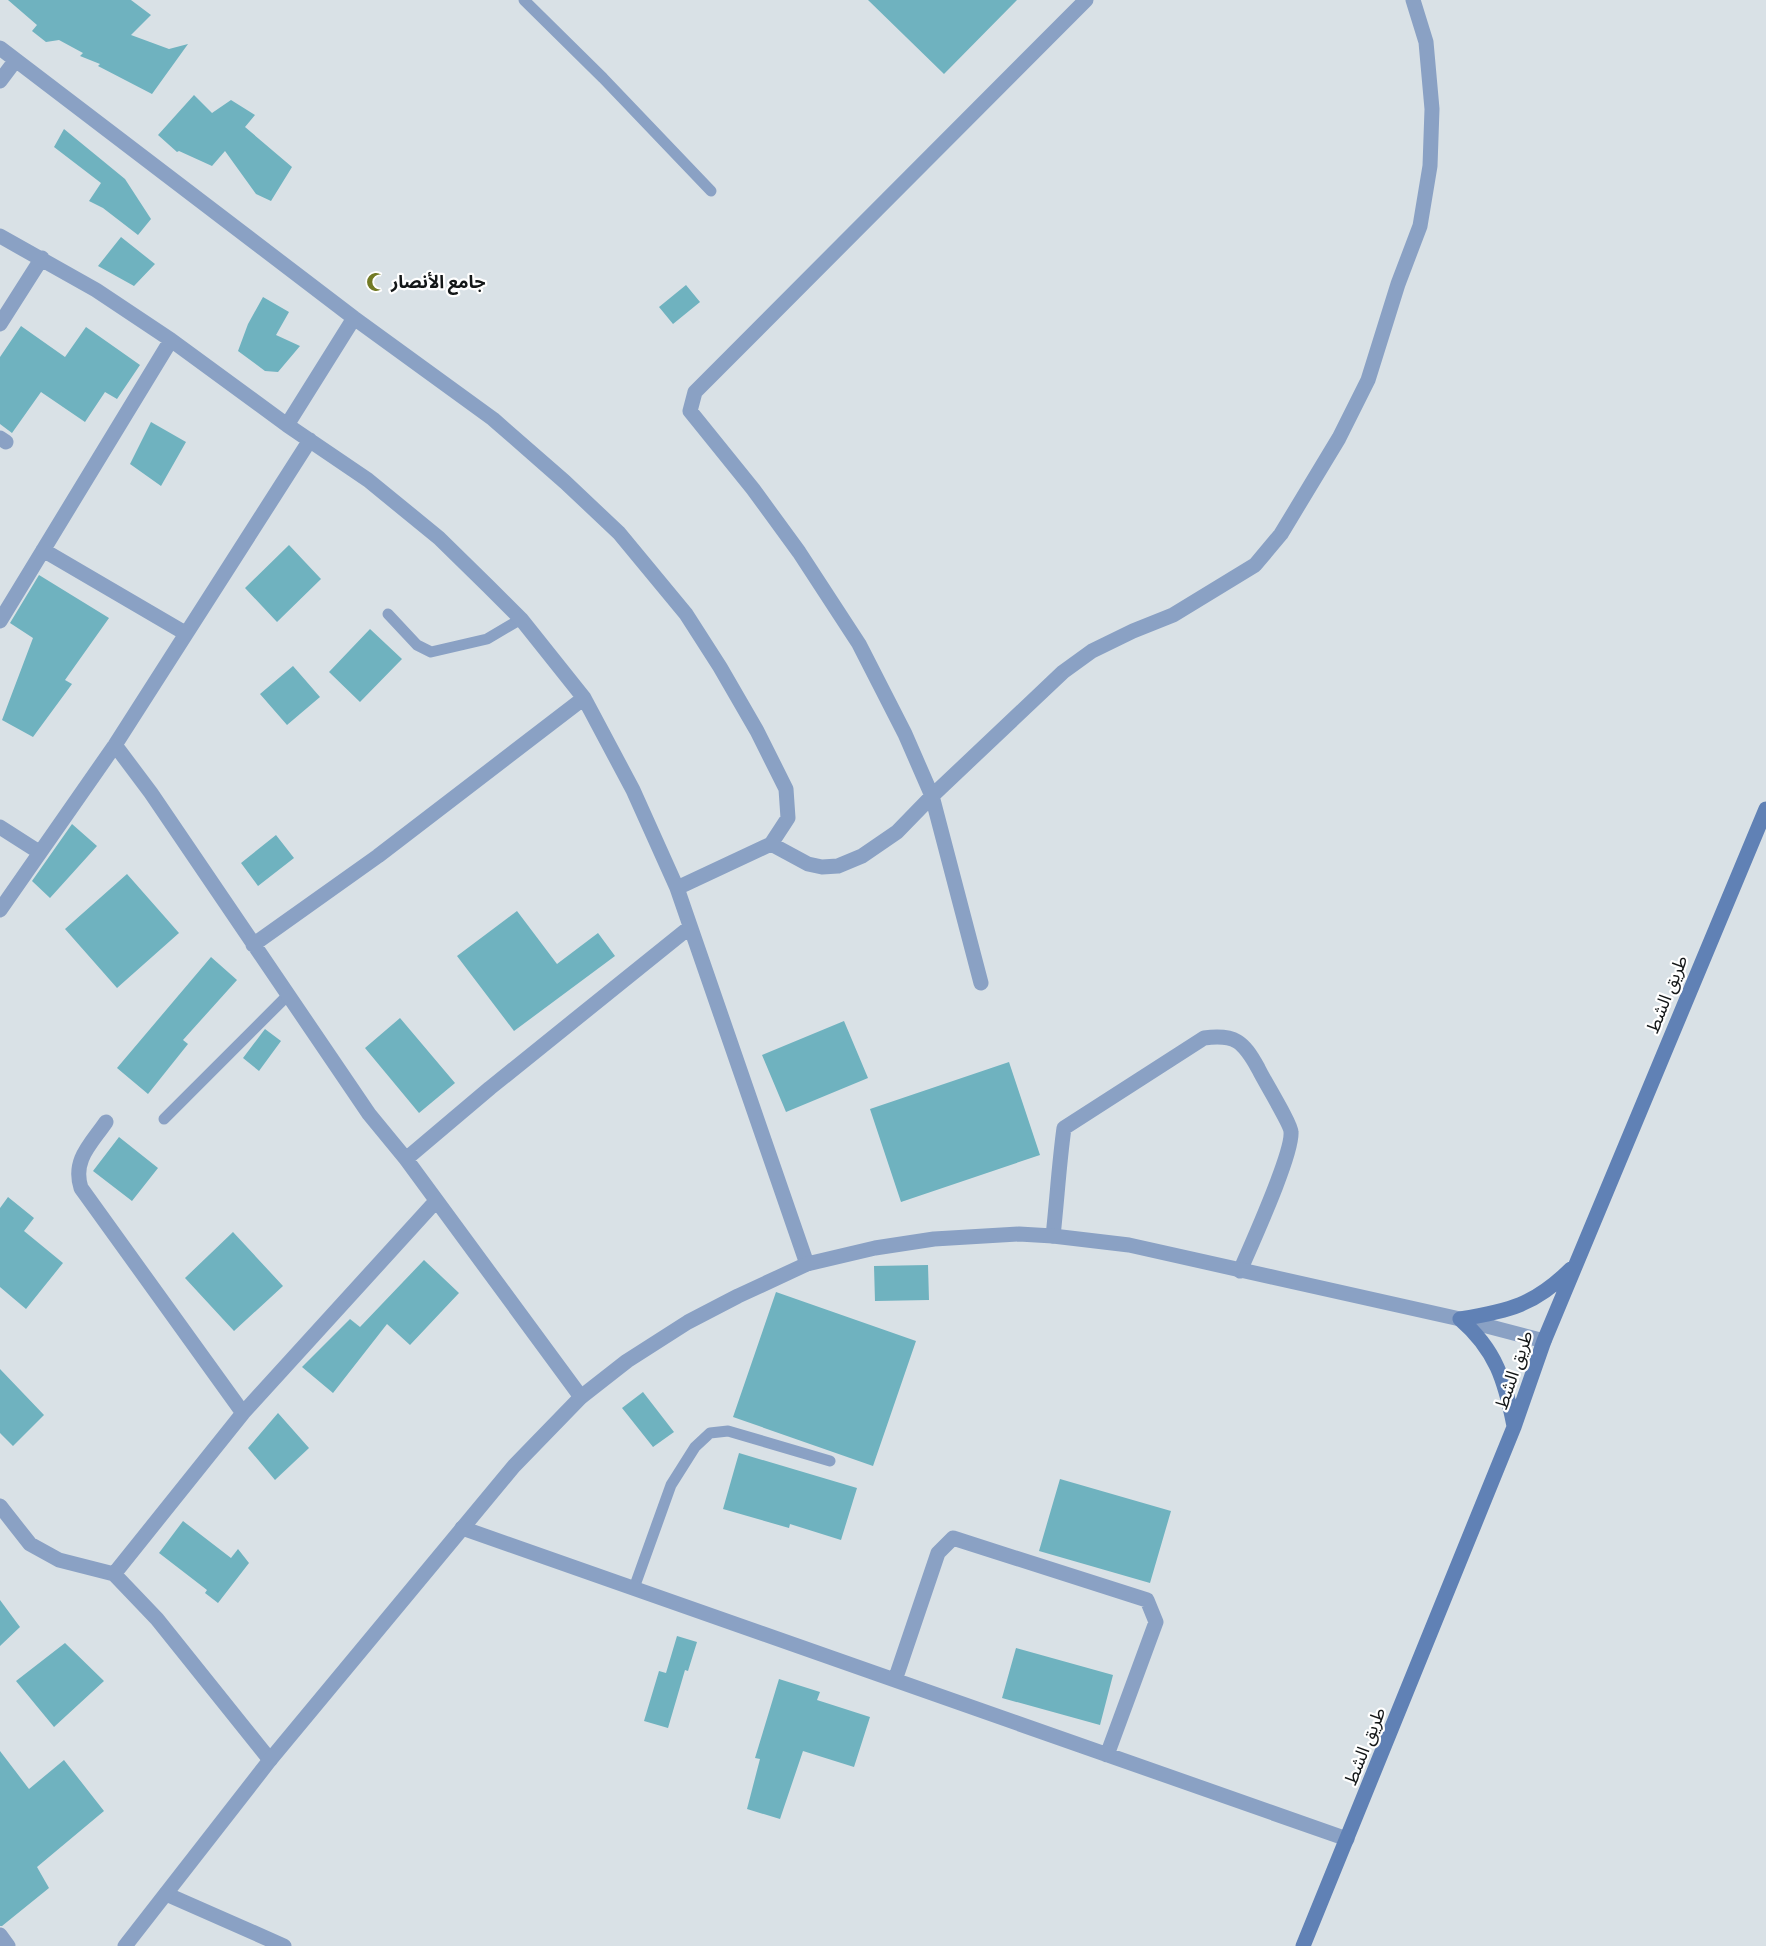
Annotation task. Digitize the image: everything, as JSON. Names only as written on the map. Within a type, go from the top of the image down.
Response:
[{"type":"main road","name":"طريق الشط","points":[[1302,1946],[1514,1428],[1544,1341],[1766,809]]},
{"type":"main road","points":[[1460,1318],[1492,1314],[1532,1300],[1552,1288],[1576,1265]]},
{"type":"main road","points":[[1460,1318],[1478,1334],[1495,1361],[1505,1388],[1514,1428]]},
{"type":"street","points":[[981,983],[932,796],[904,734],[859,644],[799,552],[753,489],[690,411],[694,392],[1086,0]]},
{"type":"street","points":[[771,844],[808,864],[822,867],[838,866],[862,856],[887,840],[1063,672],[1092,651],[1133,631],[1173,615],[1255,565],[1281,534],[1339,438],[1368,380],[1398,284],[1420,226],[1430,166],[1432,109],[1426,42],[1413,0]]},
{"type":"street","points":[[0,48],[354,318],[493,419],[566,482],[619,533],[686,614],[752,723],[786,789],[788,818],[771,844],[677,888]]},
{"type":"street","points":[[0,81],[15,60]]},
{"type":"street","points":[[0,236],[96,290],[172,340],[287,425],[368,480],[439,538],[521,620],[584,698],[633,790],[677,888],[808,1264]]},
{"type":"street","points":[[0,324],[42,258]]},
{"type":"street","points":[[287,425],[354,318]]},
{"type":"street","points":[[0,621],[172,340]]},
{"type":"street","points":[[0,910],[115,745],[310,440]]},
{"type":"street","points":[[43,550],[185,633]]},
{"type":"street","points":[[253,945],[378,856],[584,698]]},
{"type":"street","points":[[115,745],[151,793],[369,1114],[406,1159],[516,1306],[581,1397]]},
{"type":"street","points":[[0,826],[39,852]]},
{"type":"street","points":[[406,1159],[490,1088],[690,927]]},
{"type":"street","points":[[1053,1236],[1060,1177],[1058,1164],[1064,1128],[1204,1038],[1225,1035],[1238,1042],[1250,1054],[1292,1131],[1288,1153],[1240,1270]]},
{"type":"street","points":[[106,1122],[81,1158],[78,1168],[81,1188],[243,1413]]},
{"type":"street","points":[[114,1574],[243,1413],[436,1201]]},
{"type":"street","points":[[125,1946],[270,1760],[462,1528],[514,1466],[581,1397],[628,1361],[688,1322],[738,1296],[808,1264],[874,1248],[934,1239],[1019,1234],[1053,1236],[1129,1245],[1460,1318],[1544,1341]]},
{"type":"street","points":[[0,1506],[30,1544],[59,1560],[114,1574],[157,1619],[270,1760]]},
{"type":"street","points":[[462,1528],[1347,1839]]},
{"type":"street","points":[[895,1680],[938,1553],[953,1538],[1147,1600],[1156,1622],[1107,1755]]},
{"type":"street","points":[[166,1894],[284,1946]]},
{"type":"street","points":[[0,1936],[8,1946]]},
{"type":"lane","points":[[524,0],[603,78],[711,191]]},
{"type":"lane","points":[[388,614],[417,645],[431,652],[487,639],[521,620]]},
{"type":"lane","points":[[164,1119],[288,996]]},
{"type":"lane","points":[[634,1588],[671,1485],[695,1447],[710,1433],[728,1431],[830,1462]]},
{"type":"building","points":[[8,0],[131,0],[151,15],[131,35],[169,49],[188,44],[152,94],[98,66],[100,64],[80,56],[83,53],[59,40],[46,42],[32,31],[37,25]]},
{"type":"building","points":[[868,0],[1017,0],[944,74]]},
{"type":"building","points":[[194,95],[212,113],[231,100],[255,115],[245,127],[292,167],[271,201],[256,194],[225,151],[212,166],[179,151],[177,152],[158,135]]},
{"type":"building","points":[[64,129],[125,179],[151,219],[138,235],[103,208],[89,201],[101,183],[54,147]]},
{"type":"building","points":[[121,237],[155,264],[134,286],[98,266]]},
{"type":"building","points":[[686,285],[700,302],[673,324],[659,307]]},
{"type":"building","points":[[263,297],[289,312],[276,335],[300,346],[278,372],[265,371],[238,351],[248,324]]},
{"type":"building","points":[[21,326],[65,357],[86,327],[140,365],[117,399],[105,392],[85,422],[41,392],[12,433],[0,424],[0,357]]},
{"type":"building","points":[[151,422],[186,442],[161,486],[130,464]]},
{"type":"building","points":[[289,545],[321,579],[277,622],[245,588]]},
{"type":"building","points":[[39,575],[109,618],[65,680],[72,684],[33,737],[2,720],[33,638],[10,623]]},
{"type":"building","points":[[370,629],[402,659],[360,702],[329,672]]},
{"type":"building","points":[[293,666],[320,697],[287,725],[260,694]]},
{"type":"building","points":[[72,824],[97,846],[50,898],[32,881]]},
{"type":"building","points":[[276,835],[294,858],[258,886],[241,863]]},
{"type":"building","points":[[127,874],[179,933],[117,988],[65,929]]},
{"type":"building","points":[[517,911],[557,964],[598,933],[615,956],[514,1031],[457,956]]},
{"type":"building","points":[[211,957],[237,980],[183,1040],[188,1044],[148,1094],[117,1068]]},
{"type":"building","points":[[400,1018],[455,1083],[419,1113],[365,1048]]},
{"type":"building","points":[[844,1021],[868,1078],[786,1112],[762,1055]]},
{"type":"building","points":[[265,1029],[281,1041],[259,1071],[243,1058]]},
{"type":"building","points":[[1009,1062],[1040,1155],[901,1202],[870,1109]]},
{"type":"building","points":[[119,1137],[158,1168],[132,1201],[93,1171]]},
{"type":"building","points":[[8,1197],[34,1218],[24,1231],[63,1263],[26,1309],[0,1287],[0,1208]]},
{"type":"building","points":[[233,1232],[283,1286],[234,1331],[185,1278]]},
{"type":"building","points":[[424,1260],[459,1293],[410,1345],[387,1324],[333,1393],[302,1367],[350,1319],[360,1327]]},
{"type":"building","points":[[928,1265],[929,1300],[875,1301],[874,1266]]},
{"type":"building","points":[[776,1292],[916,1341],[873,1466],[733,1417]]},
{"type":"building","points":[[0,1369],[44,1415],[13,1446],[0,1433]]},
{"type":"building","points":[[643,1392],[674,1432],[653,1447],[622,1408]]},
{"type":"building","points":[[278,1413],[309,1448],[275,1480],[248,1448]]},
{"type":"building","points":[[739,1453],[857,1488],[841,1540],[790,1524],[789,1528],[723,1509]]},
{"type":"building","points":[[1060,1479],[1171,1511],[1150,1583],[1039,1551]]},
{"type":"building","points":[[183,1521],[231,1558],[238,1549],[249,1563],[218,1603],[205,1593],[207,1590],[159,1553]]},
{"type":"building","points":[[0,1600],[20,1627],[0,1646]]},
{"type":"building","points":[[677,1636],[697,1642],[688,1671],[685,1670],[668,1728],[644,1721],[659,1671],[666,1673]]},
{"type":"building","points":[[65,1643],[104,1681],[54,1727],[16,1681]]},
{"type":"building","points":[[1016,1648],[1113,1675],[1100,1725],[1002,1698]]},
{"type":"building","points":[[779,1679],[820,1692],[817,1700],[870,1717],[854,1767],[803,1751],[780,1819],[747,1809],[760,1759],[755,1758]]},
{"type":"building","points":[[0,1751],[29,1789],[64,1760],[104,1811],[37,1867],[49,1888],[2,1926],[0,1926]]},
{"type":"place","name":"جامع الأنصار","points":[[376,282]]}]
